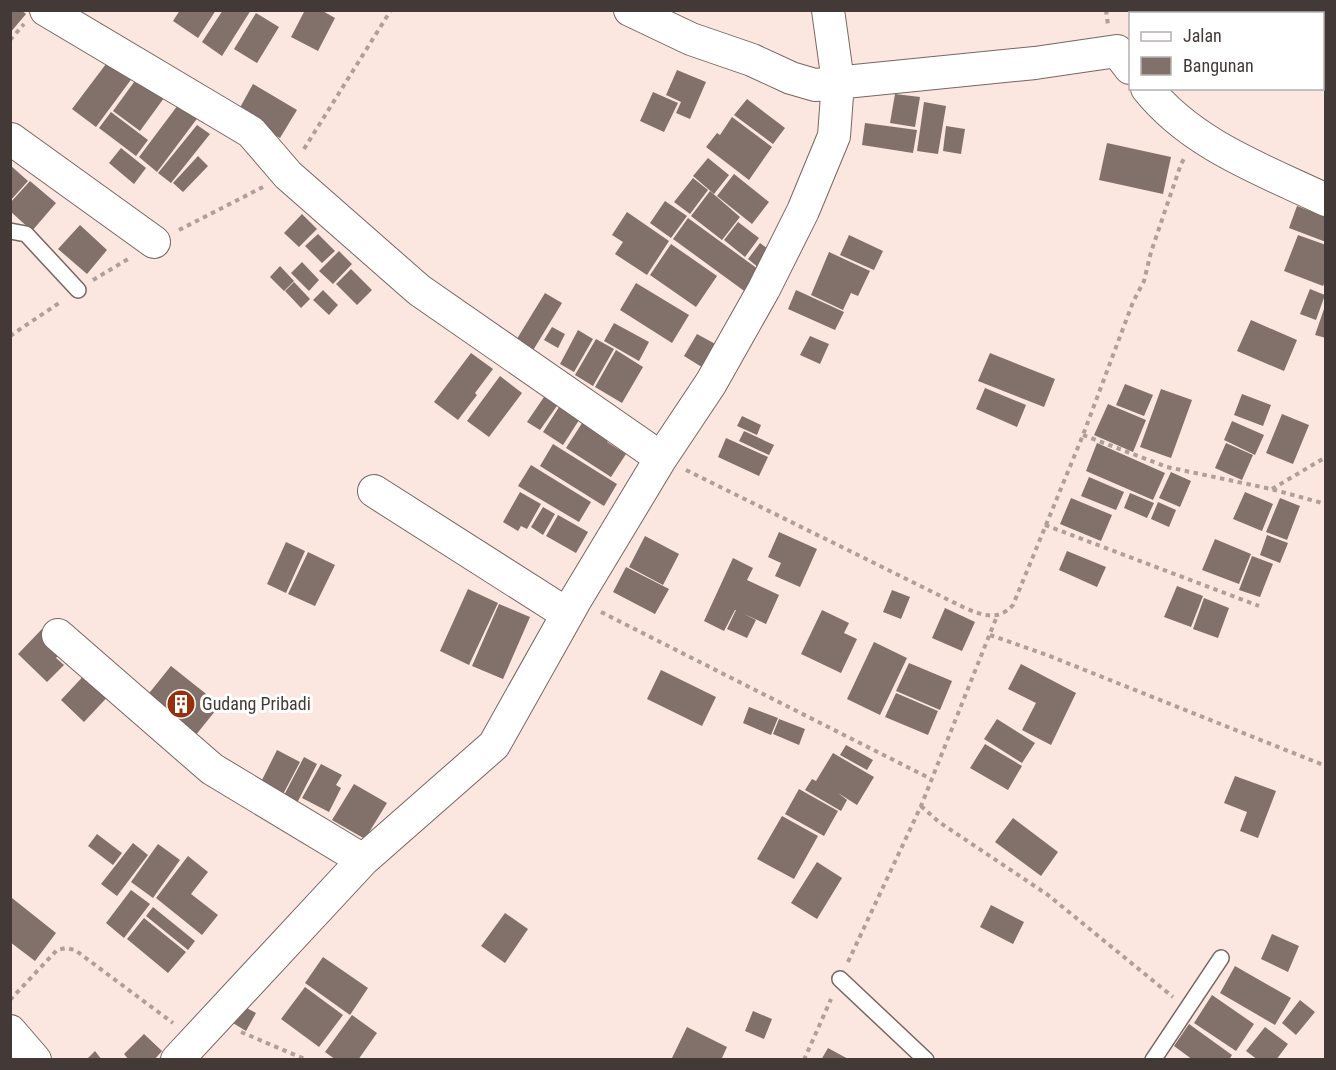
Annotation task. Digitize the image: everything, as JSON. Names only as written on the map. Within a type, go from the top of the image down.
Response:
[{"type":"street","points":[[46,10],[251,132],[288,175],[419,290],[661,458]]},
{"type":"street","points":[[630,10],[691,39],[815,85],[1035,63],[1117,51],[1129,66]]},
{"type":"street","points":[[196,1040],[363,860],[494,745],[572,607],[661,458],[711,383],[764,289],[803,211],[834,136],[838,82],[828,10]]},
{"type":"street","points":[[1148,90],[1158,103],[1198,136],[1326,200]]},
{"type":"street","points":[[11,139],[154,242]]},
{"type":"street","points":[[374,491],[572,607]]},
{"type":"street","points":[[58,635],[213,769],[363,860]]},
{"type":"street","points":[[10,1031],[35,1059]]},
{"type":"lane","points":[[10,231],[26,234],[78,290]]},
{"type":"lane","points":[[1153,1059],[1221,958]]},
{"type":"lane","points":[[840,979],[926,1059]]},
{"type":"path","points":[[288,175],[391,10]]},
{"type":"path","points":[[661,458],[963,607],[982,615],[997,616],[1008,610],[1013,605],[1083,435],[1133,302],[1144,281],[1151,252],[1180,164],[1198,136]]},
{"type":"path","points":[[1083,435],[1167,467],[1271,489],[1326,504]]},
{"type":"path","points":[[1271,489],[1326,457]]},
{"type":"path","points":[[1045,525],[1258,606]]},
{"type":"path","points":[[572,607],[932,779]]},
{"type":"path","points":[[804,1059],[921,806],[997,616]]},
{"type":"path","points":[[990,635],[1047,655],[1326,766]]},
{"type":"path","points":[[921,806],[939,822],[1048,895],[1187,1008]]},
{"type":"path","points":[[10,1000],[57,950],[66,948],[75,950],[196,1040],[307,1059]]},
{"type":"building","points":[[10,10],[21,10],[26,14],[10,33]]},
{"type":"building","points":[[180,10],[216,10],[198,38],[173,21]]},
{"type":"building","points":[[223,10],[251,10],[222,56],[202,42]]},
{"type":"building","points":[[305,10],[321,10],[335,18],[318,51],[291,37]]},
{"type":"building","points":[[256,13],[279,27],[257,63],[234,49]]},
{"type":"building","points":[[109,60],[133,77],[96,127],[72,109]]},
{"type":"building","points":[[677,70],[706,82],[690,119],[676,113],[681,102],[666,95]]},
{"type":"building","points":[[137,78],[164,98],[140,131],[113,111]]},
{"type":"building","points":[[253,84],[297,110],[280,138],[237,113]]},
{"type":"building","points":[[653,92],[678,103],[664,132],[640,121]]},
{"type":"building","points":[[895,94],[920,97],[915,127],[890,123]]},
{"type":"building","points":[[747,99],[785,128],[773,144],[734,115]]},
{"type":"building","points":[[181,101],[199,116],[157,172],[139,157]]},
{"type":"building","points":[[924,102],[946,106],[938,154],[917,151]]},
{"type":"building","points":[[111,112],[148,140],[136,156],[99,128]]},
{"type":"building","points":[[732,117],[772,147],[749,180],[706,147],[717,133],[720,135]]},
{"type":"building","points":[[865,123],[917,130],[913,153],[862,145]]},
{"type":"building","points":[[197,125],[210,134],[171,183],[158,173]]},
{"type":"building","points":[[946,126],[965,129],[961,154],[943,151]]},
{"type":"building","points":[[1107,143],[1171,157],[1163,194],[1099,180]]},
{"type":"building","points":[[121,148],[146,168],[134,184],[109,163]]},
{"type":"building","points":[[198,156],[208,166],[183,192],[173,183]]},
{"type":"building","points":[[708,158],[729,175],[714,194],[693,176]]},
{"type":"building","points":[[10,165],[28,181],[10,201]]},
{"type":"building","points":[[734,174],[769,202],[752,224],[717,196]]},
{"type":"building","points":[[693,178],[708,190],[690,214],[674,202]]},
{"type":"building","points":[[30,181],[56,203],[32,231],[10,211],[10,203]]},
{"type":"building","points":[[710,191],[740,217],[722,240],[691,216]]},
{"type":"building","points":[[665,201],[687,216],[671,238],[650,223]]},
{"type":"building","points":[[1297,206],[1326,217],[1326,242],[1289,228]]},
{"type":"building","points":[[627,212],[669,241],[647,275],[615,254],[623,242],[612,235]]},
{"type":"building","points":[[302,214],[317,229],[299,247],[284,233]]},
{"type":"building","points":[[688,218],[762,272],[747,293],[673,239]]},
{"type":"building","points":[[738,222],[759,238],[745,257],[724,240]]},
{"type":"building","points":[[80,225],[107,250],[87,274],[58,249]]},
{"type":"building","points":[[318,234],[335,251],[322,263],[305,246]]},
{"type":"building","points":[[849,235],[883,251],[874,270],[840,255]]},
{"type":"building","points":[[1298,235],[1326,245],[1326,280],[1323,286],[1284,271]]},
{"type":"building","points":[[760,243],[772,252],[759,268],[748,259]]},
{"type":"building","points":[[671,244],[717,276],[696,307],[650,275]]},
{"type":"building","points":[[339,251],[352,264],[333,284],[319,271]]},
{"type":"building","points":[[829,252],[870,271],[858,296],[851,293],[843,310],[811,295]]},
{"type":"building","points":[[302,262],[319,280],[309,291],[291,273]]},
{"type":"building","points":[[280,266],[294,281],[284,291],[270,277]]},
{"type":"building","points":[[351,269],[372,290],[357,305],[336,284]]},
{"type":"building","points":[[294,282],[310,299],[301,308],[285,291]]},
{"type":"building","points":[[636,283],[689,315],[672,343],[620,310]]},
{"type":"building","points":[[1310,289],[1325,295],[1316,320],[1300,314]]},
{"type":"building","points":[[323,290],[338,305],[329,315],[313,300]]},
{"type":"building","points":[[796,290],[844,312],[835,330],[788,309]]},
{"type":"building","points":[[545,293],[562,303],[532,352],[515,342]]},
{"type":"building","points":[[1326,306],[1326,338],[1315,335]]},
{"type":"building","points":[[1251,320],[1297,340],[1284,371],[1237,351]]},
{"type":"building","points":[[614,323],[649,342],[639,361],[604,341]]},
{"type":"building","points":[[552,327],[565,334],[558,348],[544,340]]},
{"type":"building","points":[[578,330],[593,339],[574,372],[560,364]]},
{"type":"building","points":[[697,334],[719,346],[705,369],[684,356]]},
{"type":"building","points":[[810,336],[829,344],[820,364],[800,355]]},
{"type":"building","points":[[596,339],[614,349],[593,386],[575,375]]},
{"type":"building","points":[[616,350],[643,367],[622,403],[595,387]]},
{"type":"building","points":[[471,353],[493,369],[458,420],[434,402]]},
{"type":"building","points":[[990,353],[1055,379],[1044,407],[978,381]]},
{"type":"building","points":[[500,376],[522,393],[489,437],[467,421]]},
{"type":"building","points":[[1125,384],[1153,395],[1144,416],[1116,405]]},
{"type":"building","points":[[985,388],[1026,405],[1017,427],[976,409]]},
{"type":"building","points":[[1161,389],[1192,400],[1171,458],[1140,447]]},
{"type":"building","points":[[546,394],[559,403],[540,430],[527,422]]},
{"type":"building","points":[[1242,394],[1271,405],[1263,426],[1234,415]]},
{"type":"building","points":[[561,404],[581,417],[563,445],[543,432]]},
{"type":"building","points":[[1108,404],[1146,420],[1133,452],[1094,435]]},
{"type":"building","points":[[588,414],[615,431],[607,442],[626,454],[611,477],[566,448]]},
{"type":"building","points":[[1282,414],[1309,425],[1293,464],[1266,453]]},
{"type":"building","points":[[742,416],[761,425],[757,435],[737,426]]},
{"type":"building","points":[[1232,421],[1264,435],[1255,455],[1224,440]]},
{"type":"building","points":[[744,431],[774,445],[769,455],[739,441]]},
{"type":"building","points":[[726,438],[768,457],[759,476],[718,457]]},
{"type":"building","points":[[1097,443],[1165,473],[1153,500],[1086,471]]},
{"type":"building","points":[[1226,443],[1253,455],[1242,480],[1215,468]]},
{"type":"building","points":[[553,444],[617,484],[604,506],[540,466]]},
{"type":"building","points":[[531,465],[591,502],[579,522],[518,486]]},
{"type":"building","points":[[1171,472],[1191,481],[1180,507],[1159,498]]},
{"type":"building","points":[[1089,477],[1124,492],[1116,510],[1081,496]]},
{"type":"building","points":[[520,492],[541,504],[527,529],[521,526],[518,531],[503,522]]},
{"type":"building","points":[[1245,492],[1273,504],[1262,531],[1233,519]]},
{"type":"building","points":[[1130,493],[1154,503],[1147,518],[1124,508]]},
{"type":"building","points":[[1071,498],[1112,515],[1101,541],[1060,524]]},
{"type":"building","points":[[1280,498],[1300,506],[1287,540],[1266,532]]},
{"type":"building","points":[[1158,502],[1176,510],[1169,527],[1151,519]]},
{"type":"building","points":[[543,507],[555,514],[543,535],[531,527]]},
{"type":"building","points":[[558,515],[588,532],[576,553],[546,536]]},
{"type":"building","points":[[779,532],[817,549],[800,587],[775,576],[781,563],[768,557]]},
{"type":"building","points":[[1267,535],[1288,543],[1280,563],[1260,555]]},
{"type":"building","points":[[645,536],[679,554],[663,585],[629,567]]},
{"type":"building","points":[[1215,539],[1251,554],[1239,584],[1202,570]]},
{"type":"building","points":[[286,542],[305,551],[286,593],[267,584]]},
{"type":"building","points":[[1067,551],[1106,567],[1097,587],[1059,570]]},
{"type":"building","points":[[308,552],[335,565],[315,606],[288,594]]},
{"type":"building","points":[[1252,556],[1273,564],[1260,597],[1239,590]]},
{"type":"building","points":[[733,558],[753,568],[747,580],[779,595],[766,624],[744,614],[756,620],[747,638],[727,629],[736,610],[724,631],[704,621]]},
{"type":"building","points":[[626,567],[669,589],[655,614],[613,592]]},
{"type":"building","points":[[1177,586],[1203,596],[1191,627],[1164,617]]},
{"type":"building","points":[[468,589],[498,603],[469,665],[440,651]]},
{"type":"building","points":[[892,590],[910,597],[901,619],[883,612]]},
{"type":"building","points":[[1204,598],[1229,608],[1218,638],[1193,629]]},
{"type":"building","points":[[499,604],[530,617],[503,679],[472,666]]},
{"type":"building","points":[[945,608],[975,622],[962,651],[932,638]]},
{"type":"building","points":[[822,610],[849,623],[844,633],[857,639],[841,673],[801,654]]},
{"type":"building","points":[[42,629],[63,650],[56,658],[64,665],[47,682],[18,654]]},
{"type":"building","points":[[874,642],[907,658],[880,715],[847,699]]},
{"type":"building","points":[[909,663],[952,681],[940,710],[896,691]]},
{"type":"building","points":[[1021,664],[1076,693],[1051,745],[1022,730],[1036,703],[1008,689]]},
{"type":"building","name":"Gudang Pribadi","points":[[171,666],[220,705],[191,741],[142,702]]},
{"type":"building","points":[[90,669],[113,691],[84,722],[61,700]]},
{"type":"building","points":[[661,670],[716,697],[702,726],[647,699]]},
{"type":"building","points":[[896,693],[938,711],[928,735],[885,717]]},
{"type":"building","points":[[749,707],[778,718],[771,735],[743,723]]},
{"type":"building","points":[[779,719],[805,729],[799,745],[773,734]]},
{"type":"building","points":[[997,719],[1035,743],[1022,763],[984,739]]},
{"type":"building","points":[[985,744],[1022,766],[1008,790],[970,768]]},
{"type":"building","points":[[846,745],[873,760],[867,770],[840,755]]},
{"type":"building","points":[[277,750],[300,762],[280,800],[258,788]]},
{"type":"building","points":[[833,753],[874,777],[857,805],[838,793],[847,800],[841,811],[805,790],[812,779],[816,781]]},
{"type":"building","points":[[304,757],[317,764],[294,809],[280,803]]},
{"type":"building","points":[[321,764],[342,775],[336,785],[341,788],[329,812],[302,798]]},
{"type":"building","points":[[1235,776],[1276,791],[1258,838],[1240,831],[1247,812],[1224,803]]},
{"type":"building","points":[[354,784],[387,803],[365,839],[332,820]]},
{"type":"building","points":[[799,789],[838,811],[824,836],[785,814]]},
{"type":"building","points":[[782,816],[818,836],[794,879],[757,859]]},
{"type":"building","points":[[1013,818],[1058,852],[1041,876],[995,842]]},
{"type":"building","points":[[97,834],[122,853],[113,865],[88,846]]},
{"type":"building","points":[[133,843],[148,855],[117,896],[101,884]]},
{"type":"building","points":[[158,844],[180,860],[153,898],[131,882]]},
{"type":"building","points":[[188,856],[208,872],[191,894],[218,915],[202,935],[156,898]]},
{"type":"building","points":[[817,862],[842,878],[817,919],[791,903]]},
{"type":"building","points":[[131,890],[150,904],[124,938],[106,923]]},
{"type":"building","points":[[12,898],[56,933],[35,961],[10,942]]},
{"type":"building","points":[[991,905],[1024,922],[1013,944],[980,927]]},
{"type":"building","points":[[153,907],[195,941],[188,950],[146,916]]},
{"type":"building","points":[[505,913],[528,929],[505,963],[481,946]]},
{"type":"building","points":[[144,918],[186,952],[168,973],[127,939]]},
{"type":"building","points":[[1272,934],[1299,946],[1288,972],[1261,959]]},
{"type":"building","points":[[323,957],[368,988],[350,1015],[305,983]]},
{"type":"building","points":[[1235,966],[1291,998],[1275,1025],[1220,993]]},
{"type":"building","points":[[305,987],[343,1015],[319,1047],[281,1019]]},
{"type":"building","points":[[1212,995],[1254,1024],[1236,1051],[1194,1023]]},
{"type":"building","points":[[1300,1000],[1315,1012],[1296,1035],[1282,1023]]},
{"type":"building","points":[[243,1006],[256,1013],[246,1031],[233,1023]]},
{"type":"building","points":[[753,1011],[772,1019],[764,1039],[745,1031]]},
{"type":"building","points":[[352,1015],[377,1033],[358,1060],[336,1060],[325,1052]]},
{"type":"building","points":[[1189,1024],[1232,1055],[1229,1060],[1193,1060],[1174,1046]]},
{"type":"building","points":[[687,1027],[727,1047],[721,1060],[671,1060]]},
{"type":"building","points":[[1265,1027],[1288,1044],[1276,1060],[1258,1060],[1246,1051]]},
{"type":"building","points":[[144,1034],[162,1051],[154,1060],[129,1060],[124,1054]]},
{"type":"building","points":[[828,1048],[850,1060],[821,1060]]},
{"type":"building","points":[[95,1051],[102,1060],[86,1060]]},
{"type":"place","name":"Gudang Pribadi","points":[[181,704]]}]
